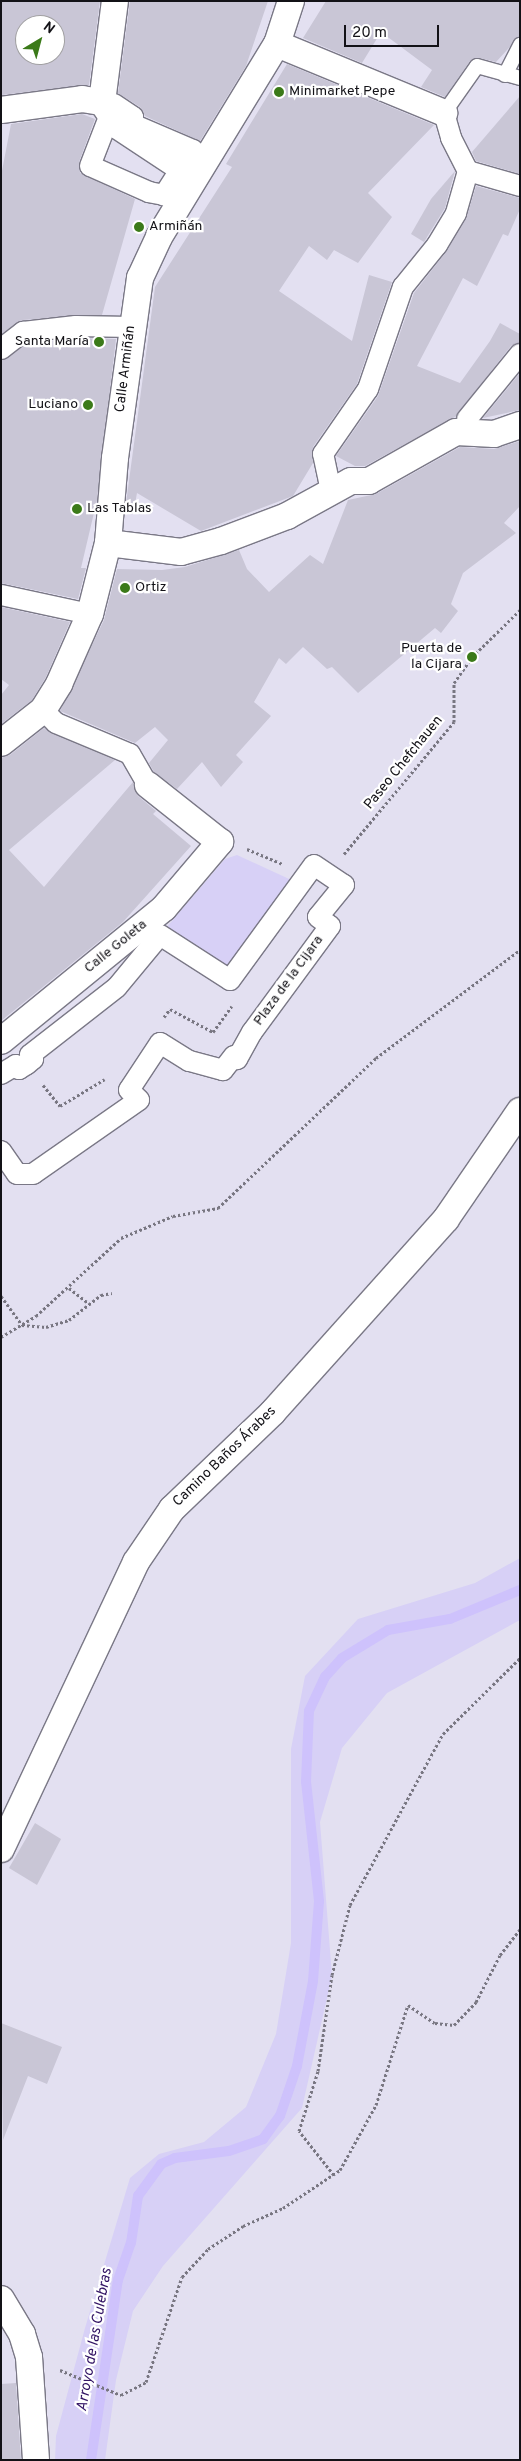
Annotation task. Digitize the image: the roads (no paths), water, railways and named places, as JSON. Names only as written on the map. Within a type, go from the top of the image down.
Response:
[{"type":"street","points":[[1,110],[82,100],[106,109],[118,126],[189,173],[164,195],[149,192],[90,166],[106,109],[115,1]]},
{"type":"street","name":"Calle Armiñán","points":[[1,743],[43,710],[59,684],[90,614],[108,543],[131,328],[140,278],[189,173],[277,44],[290,1]]},
{"type":"street","points":[[277,44],[444,113],[451,138],[468,171],[456,213],[437,245],[403,287],[368,389],[323,454],[331,491]]},
{"type":"street","points":[[468,171],[520,186]]},
{"type":"street","points":[[1,349],[23,332],[76,326],[131,328]]},
{"type":"street","points":[[467,418],[520,354]]},
{"type":"street","points":[[108,543],[181,552],[221,541],[287,516],[351,481],[368,481],[456,432],[494,434],[520,425]]},
{"type":"street","points":[[1,596],[90,614]]},
{"type":"street","points":[[43,710],[56,723],[130,754],[148,785]]},
{"type":"street","name":"Calle Goleta","points":[[1,1041],[164,908],[220,842],[148,785]]},
{"type":"street","name":"Plaza de la Cijara","points":[[1,1074],[16,1065],[19,1070],[33,1059],[30,1055],[116,987],[160,935],[230,980],[314,865],[344,885],[318,917],[330,926],[252,1032],[237,1059],[234,1056],[222,1069],[189,1061],[160,1042],[129,1090],[139,1100],[33,1174],[16,1174],[1,1151]]},
{"type":"street","name":"Camino Baños Árabes","points":[[1,1849],[136,1562],[172,1509],[273,1412],[446,1219],[520,1111]]},
{"type":"street","points":[[1,2300],[22,2334],[29,2357],[36,2460]]},
{"type":"lane","points":[[505,75],[520,45]]},
{"type":"lane","points":[[444,113],[477,66],[520,78]]},
{"type":"waterway","name":"Arroyo de las Culebras","points":[[91,2460],[118,2280],[131,2243],[138,2196],[161,2164],[175,2158],[229,2151],[263,2139],[280,2116],[297,2066],[313,1981],[319,1901],[306,1782],[309,1711],[325,1677],[342,1658],[388,1630],[450,1619],[520,1590]]},
{"type":"place","name":"Minimarket Pepe","points":[[279,92]]},
{"type":"place","name":"Armiñán","points":[[139,227]]},
{"type":"place","name":"Santa María","points":[[99,342]]},
{"type":"place","name":"Luciano","points":[[88,405]]},
{"type":"place","name":"Las Tablas","points":[[77,509]]},
{"type":"place","name":"Ortiz","points":[[125,588]]},
{"type":"place","name":"Puerta de la Cijara","points":[[472,657]]}]
